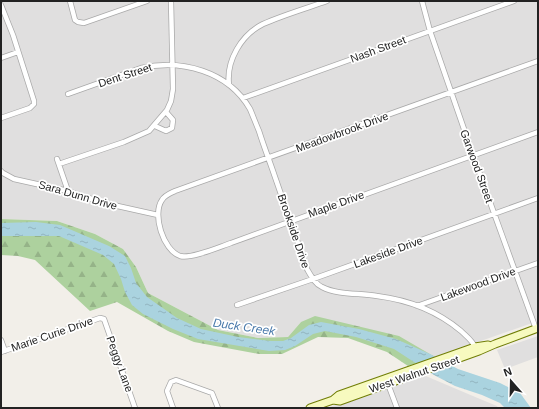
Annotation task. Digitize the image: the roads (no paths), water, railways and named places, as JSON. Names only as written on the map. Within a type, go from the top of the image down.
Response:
[{"type":"main road","name":"West Walnut Street","points":[[447,360],[479,352],[495,344],[537,329]]},
{"type":"main road","name":"West Walnut Street","points":[[331,403],[339,395],[411,373],[447,360],[475,347],[495,344]]},
{"type":"main road","name":"West Walnut Street","points":[[310,408],[340,401],[388,384],[411,373]]},
{"type":"street","points":[[70,1],[74,17],[78,22],[84,23],[147,1]]},
{"type":"street","points":[[59,164],[124,142],[149,131],[166,112],[171,101],[172,89],[171,1]]},
{"type":"street","points":[[229,85],[228,74],[232,59],[247,37],[263,25],[327,1]]},
{"type":"street","name":"Garwood Street","points":[[422,1],[430,31],[473,155],[537,329]]},
{"type":"street","name":"Nash Street","points":[[243,98],[514,1]]},
{"type":"street","points":[[1,5],[33,96],[34,104],[30,108],[1,118]]},
{"type":"street","points":[[1,58],[18,52]]},
{"type":"street","name":"Meadowbrook Drive","points":[[158,215],[162,199],[169,194],[538,61]]},
{"type":"street","name":"Dent Street","points":[[68,94],[141,68],[152,66],[172,65],[198,68],[229,85]]},
{"type":"street","name":"Brookside Drive","points":[[229,85],[243,98],[250,110],[269,158],[307,269],[313,279],[320,286],[328,290],[399,300],[431,311],[442,317],[470,340],[475,347]]},
{"type":"street","points":[[155,126],[166,131],[172,128],[173,120],[166,112]]},
{"type":"street","name":"Maple Drive","points":[[158,215],[164,240],[169,248],[174,253],[181,256],[189,256],[231,243],[538,132]]},
{"type":"street","points":[[57,159],[68,191]]},
{"type":"street","name":"Sara Dunn Drive","points":[[1,171],[14,179],[68,191],[104,203],[158,215]]},
{"type":"street","name":"Lakeside Drive","points":[[236,305],[313,279],[538,198]]},
{"type":"street","name":"Lakewood Drive","points":[[418,306],[538,263]]},
{"type":"street","name":"Marie Curie Drive","points":[[3,351],[100,318],[104,320]]},
{"type":"street","name":"Peggy Lane","points":[[104,320],[135,408]]},
{"type":"street","points":[[1,340],[3,351]]},
{"type":"street","points":[[173,408],[167,391],[171,382],[176,380],[212,393],[218,408]]},
{"type":"street","points":[[388,384],[397,408]]},
{"type":"water","points":[[36,222],[60,225],[109,246],[125,256],[136,283],[147,297],[177,318],[201,329],[238,337],[283,341],[291,338],[309,325],[321,322],[359,329],[396,339],[430,354],[458,369],[500,383],[520,393],[531,408],[505,408],[500,403],[455,386],[434,375],[394,349],[356,337],[325,331],[313,334],[295,346],[285,350],[269,351],[198,339],[173,329],[143,314],[132,305],[114,264],[103,255],[59,236],[1,236],[1,223]]},
{"type":"water label","name":"Duck Creek","points":[[244,327]]}]
